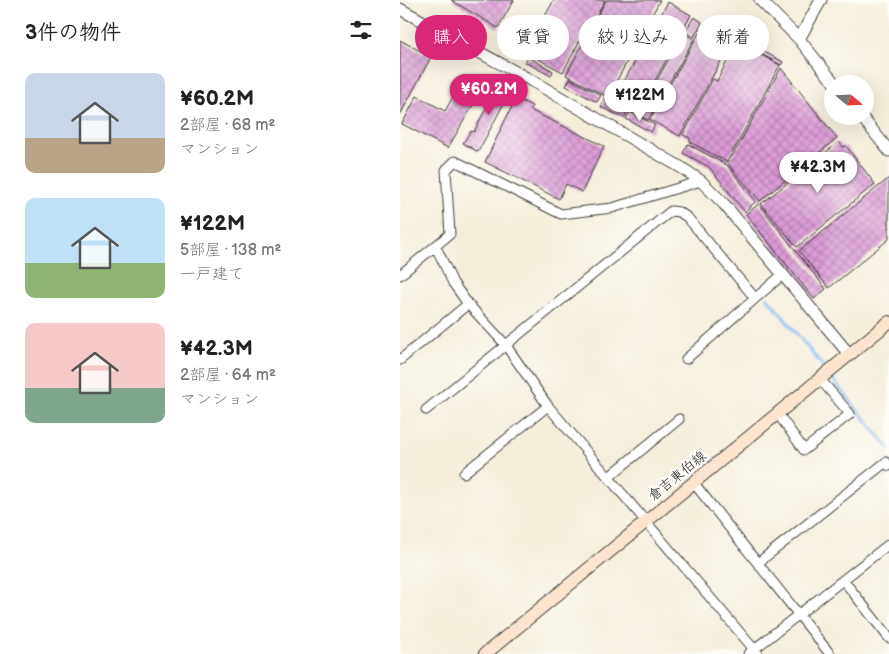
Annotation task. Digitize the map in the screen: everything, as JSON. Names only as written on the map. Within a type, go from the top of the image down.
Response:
[{"type":"main road","name":"倉吉東伯線","points":[[485,654],[889,322]]},
{"type":"street","points":[[760,0],[799,39],[828,75]]},
{"type":"street","points":[[799,39],[821,0]]},
{"type":"street","points":[[400,9],[534,82],[682,168],[701,182],[724,204],[849,354]]},
{"type":"street","points":[[868,125],[889,150]]},
{"type":"street","points":[[400,275],[436,248],[450,234],[446,170],[456,161],[561,214],[612,208],[701,182]]},
{"type":"street","points":[[426,410],[671,211],[679,212],[687,217],[755,298]]},
{"type":"street","points":[[436,248],[453,283],[468,304],[505,344],[548,406],[610,477],[754,652],[798,613],[888,548]]},
{"type":"street","points":[[686,359],[782,275]]},
{"type":"street","points":[[400,360],[468,304]]},
{"type":"street","points":[[778,414],[804,450],[850,414],[820,379]]},
{"type":"street","points":[[464,473],[548,406]]},
{"type":"street","points":[[610,477],[680,419]]},
{"type":"street","points":[[759,562],[886,462],[889,466]]},
{"type":"street","points":[[693,482],[759,562],[830,654]]},
{"type":"street","points":[[844,581],[889,638]]},
{"type":"building","points":[[451,0],[514,0],[505,15],[497,15],[497,27],[487,21],[487,15],[476,15]]},
{"type":"building","points":[[554,0],[605,0],[597,15],[579,15],[579,42],[563,72],[540,60],[569,60],[569,15],[546,15]]},
{"type":"building","points":[[606,0],[660,0],[652,15],[598,15]]},
{"type":"building","points":[[668,2],[691,15],[687,22],[687,15],[661,15]]},
{"type":"building","points":[[694,17],[697,19],[697,31],[694,37],[687,33],[687,29]]},
{"type":"building","points":[[687,35],[694,39],[687,51]]},
{"type":"building","points":[[697,36],[697,60],[722,60],[680,136],[650,120],[684,60],[687,60],[687,54]]},
{"type":"building","points":[[400,40],[415,48],[415,60],[429,60],[400,115]]},
{"type":"building","points":[[579,51],[579,60],[628,60],[608,97],[566,75]]},
{"type":"building","points":[[769,54],[783,62],[781,65],[769,58]]},
{"type":"building","points":[[769,59],[780,65],[727,162],[690,142],[690,138],[683,135],[713,79],[717,81],[728,60]]},
{"type":"building","points":[[526,60],[533,60],[553,71],[551,76],[525,62]]},
{"type":"building","points":[[636,60],[666,60],[637,113],[613,101]]},
{"type":"building","points":[[668,60],[682,60],[648,120],[638,115]]},
{"type":"building","points":[[781,68],[824,122],[824,125],[827,125],[837,138],[760,201],[728,164]]},
{"type":"building","points":[[570,79],[601,95],[597,102],[566,86]]},
{"type":"building","points":[[497,81],[509,83],[507,87],[511,90],[478,152],[463,143],[471,131],[474,132],[494,92],[492,90]]},
{"type":"building","points":[[456,91],[475,101],[448,148],[402,124],[417,96],[445,111]]},
{"type":"building","points":[[516,98],[532,106],[530,110],[604,146],[582,192],[566,184],[559,199],[485,162]]},
{"type":"building","points":[[605,98],[628,110],[624,118],[601,107]]},
{"type":"building","points":[[630,112],[655,125],[651,132],[626,119]]},
{"type":"building","points":[[839,142],[843,147],[846,146],[875,184],[797,247],[761,204]]},
{"type":"building","points":[[688,144],[727,165],[756,201],[745,212],[709,167],[683,153]]},
{"type":"building","points":[[889,178],[889,239],[829,288],[799,251]]},
{"type":"building","points":[[759,204],[826,289],[814,299],[746,214]]},
{"type":"waterway","points":[[767,297],[826,370]]},
{"type":"waterway","points":[[829,375],[889,448]]}]
